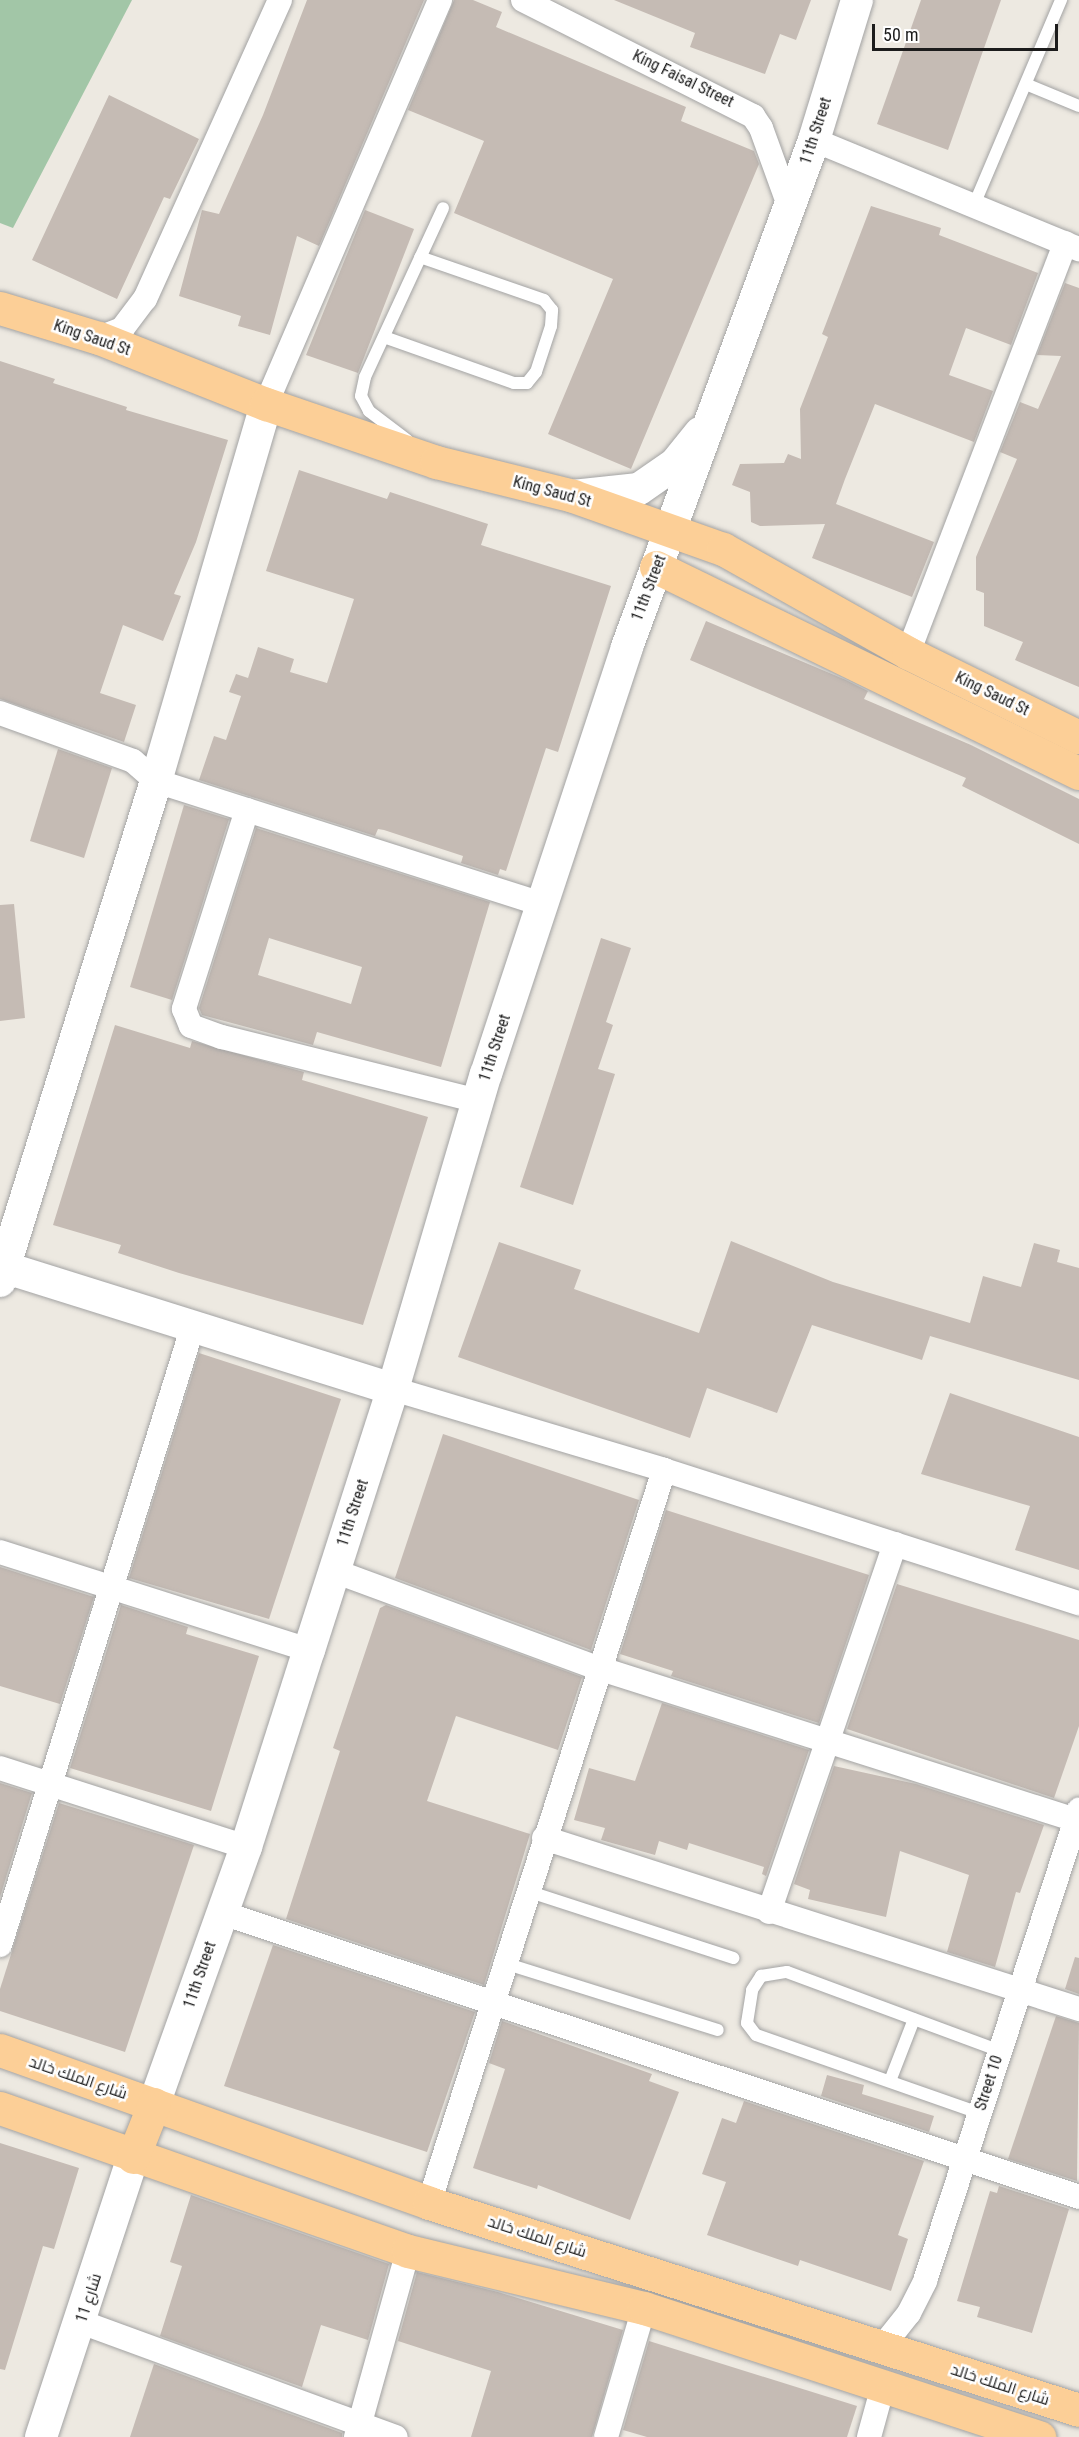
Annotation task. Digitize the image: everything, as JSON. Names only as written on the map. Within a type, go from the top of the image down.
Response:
[{"type":"main road","name":"King Saud St","points":[[0,308],[99,338],[266,404],[436,462],[573,496],[723,549],[908,653],[1079,737]]},
{"type":"main road","name":"King Saud St","points":[[656,567],[1079,773]]},
{"type":"main road","name":"شارع الملك خالد","points":[[0,2050],[429,2203],[1079,2410]]},
{"type":"main road","points":[[133,2157],[154,2104]]},
{"type":"main road","points":[[0,2109],[408,2251],[644,2308],[1040,2437]]},
{"type":"street","points":[[99,338],[122,329],[145,299],[280,0]]},
{"type":"street","points":[[440,0],[266,404],[156,781],[2,1271],[664,1470],[1079,1604]]},
{"type":"street","name":"King Faisal Street","points":[[523,0],[753,116],[761,128],[790,208]]},
{"type":"street","name":"11th Street","points":[[154,2104],[246,1847],[393,1389],[478,1101],[542,904],[656,567],[673,530],[814,140],[858,0]]},
{"type":"street","points":[[814,140],[1072,246],[908,653]]},
{"type":"street","points":[[573,496],[639,489],[675,464],[714,416]]},
{"type":"street","points":[[0,713],[133,761],[156,781],[542,904]]},
{"type":"street","points":[[247,810],[184,1009],[191,1026],[222,1037],[478,1101]]},
{"type":"street","points":[[0,1946],[192,1329]]},
{"type":"street","points":[[429,2203],[598,1668],[664,1470]]},
{"type":"street","points":[[769,1912],[895,1544]]},
{"type":"street","points":[[0,1552],[309,1650]]},
{"type":"street","points":[[334,1571],[598,1668],[1078,1817]]},
{"type":"street","points":[[0,1768],[246,1847]]},
{"type":"street","name":"Street 10","points":[[882,2347],[909,2313],[925,2281],[1019,1990],[1078,1817]]},
{"type":"street","points":[[544,1838],[769,1912],[1079,2009]]},
{"type":"street","points":[[222,1913],[491,2004],[966,2157],[1079,2197]]},
{"type":"street","name":"شارع 11","points":[[41,2437],[81,2322],[133,2157]]},
{"type":"street","points":[[358,2431],[408,2251]]},
{"type":"street","points":[[606,2437],[644,2308]]},
{"type":"street","points":[[81,2322],[358,2431],[396,2437]]},
{"type":"street","points":[[868,2437],[883,2386]]},
{"type":"lane","points":[[974,204],[1028,85],[1061,0]]},
{"type":"lane","points":[[1028,85],[1079,106]]},
{"type":"lane","points":[[436,462],[369,411],[361,396],[365,377],[443,208]]},
{"type":"lane","points":[[384,337],[514,383],[528,383],[536,372],[551,326],[552,310],[544,300],[420,257]]},
{"type":"lane","points":[[527,1891],[733,1958]]},
{"type":"lane","points":[[504,1963],[718,2030]]},
{"type":"lane","points":[[979,2113],[756,2035],[747,2022],[752,1990],[761,1976],[787,1972],[1000,2051]]},
{"type":"lane","points":[[890,2081],[914,2019]]},
{"type":"green space","points":[[0,0],[132,0],[13,228],[0,223]]},
{"type":"building","points":[[307,0],[424,0],[319,246],[297,236],[270,335],[238,326],[241,316],[179,296],[202,210],[219,214],[263,115]]},
{"type":"building","points":[[454,0],[473,0],[502,12],[496,27],[686,107],[681,121],[754,151],[759,164],[631,469],[548,434],[613,279],[454,213],[484,141],[408,110]]},
{"type":"building","points":[[614,0],[811,0],[796,40],[780,34],[765,74],[690,47],[695,33]]},
{"type":"building","points":[[921,0],[1001,0],[948,150],[877,124]]},
{"type":"building","points":[[109,95],[199,139],[170,199],[164,197],[117,299],[32,260]]},
{"type":"building","points":[[871,206],[941,228],[939,235],[1038,273],[1011,345],[966,328],[949,375],[993,391],[974,442],[875,404],[845,479],[836,504],[934,542],[912,597],[812,558],[825,524],[760,526],[751,522],[750,492],[732,485],[740,464],[784,463],[788,454],[801,459],[800,409],[828,337],[822,334]]},
{"type":"building","points":[[365,210],[414,229],[358,373],[306,355]]},
{"type":"building","points":[[1065,283],[1079,288],[1079,687],[1015,660],[1023,642],[984,626],[984,593],[976,590],[976,557],[1017,459],[1000,452],[1020,402],[1038,409],[1061,356],[1037,355]]},
{"type":"building","points":[[0,361],[55,379],[53,383],[127,407],[126,410],[228,440],[196,542],[174,594],[181,596],[163,641],[123,625],[100,693],[136,705],[124,742],[0,699]]},
{"type":"building","points":[[299,470],[387,499],[390,492],[488,524],[481,545],[611,586],[558,752],[546,748],[506,871],[500,869],[498,875],[461,863],[463,856],[384,830],[378,829],[375,836],[199,780],[214,736],[226,740],[241,696],[229,692],[236,674],[248,678],[258,647],[294,659],[290,672],[327,683],[354,599],[266,571]]},
{"type":"building","points":[[706,621],[846,680],[868,691],[864,699],[971,745],[1079,799],[1079,844],[962,786],[966,778],[690,660]]},
{"type":"building","points":[[58,749],[112,768],[84,858],[30,841]]},
{"type":"building","points":[[184,805],[229,819],[172,1000],[130,987]]},
{"type":"building","points":[[256,828],[490,902],[441,1067],[317,1032],[313,1045],[202,1015],[199,1008]],"holes":[[[269,938],[362,967],[351,1004],[258,975]]]},
{"type":"building","points":[[14,904],[25,1018],[0,1021],[0,905]]},
{"type":"building","points":[[601,938],[631,948],[606,1022],[613,1025],[598,1069],[615,1074],[573,1205],[520,1187]]},
{"type":"building","points":[[115,1025],[190,1048],[192,1041],[304,1072],[302,1080],[428,1117],[363,1325],[179,1273],[118,1253],[121,1245],[53,1225]]},
{"type":"building","points":[[731,1241],[833,1282],[970,1323],[983,1276],[1021,1287],[1034,1243],[1060,1250],[1057,1262],[1079,1268],[1079,1380],[930,1336],[922,1360],[812,1325],[777,1413],[707,1388],[690,1438],[458,1357],[499,1242],[581,1270],[574,1289],[699,1333]]},
{"type":"building","points":[[199,1353],[341,1399],[269,1619],[129,1578]]},
{"type":"building","points":[[950,1393],[1079,1437],[1079,1570],[1015,1550],[1030,1506],[921,1474]]},
{"type":"building","points":[[443,1434],[639,1500],[591,1650],[395,1578]]},
{"type":"building","points":[[666,1510],[869,1575],[819,1723],[671,1676],[673,1671],[620,1654]]},
{"type":"building","points":[[0,1567],[94,1597],[60,1704],[0,1686]]},
{"type":"building","points":[[897,1584],[1079,1640],[1079,1726],[1054,1798],[847,1729]]},
{"type":"building","points":[[121,1605],[188,1627],[186,1634],[259,1656],[211,1811],[70,1768]]},
{"type":"building","points":[[386,1605],[582,1677],[558,1750],[456,1716],[427,1801],[530,1834],[484,1985],[286,1919],[340,1751],[333,1748],[380,1608]]},
{"type":"building","points":[[662,1703],[809,1750],[766,1876],[762,1874],[764,1867],[689,1843],[687,1850],[659,1841],[655,1855],[601,1840],[605,1828],[574,1820],[589,1768],[635,1781]]},
{"type":"building","points":[[834,1766],[916,1784],[1044,1825],[1020,1893],[1016,1892],[995,1967],[947,1952],[969,1875],[900,1851],[886,1917],[808,1899],[810,1890],[794,1884]]},
{"type":"building","points":[[0,1783],[32,1793],[0,1897]]},
{"type":"building","points":[[59,1803],[194,1845],[125,2052],[0,2011],[0,1989]]},
{"type":"building","points":[[273,1945],[475,2012],[427,2152],[224,2086]]},
{"type":"building","points":[[1075,1957],[1079,1958],[1079,1994],[1065,1989]]},
{"type":"building","points":[[1056,2016],[1079,2023],[1077,2181],[1008,2159]]},
{"type":"building","points":[[502,2021],[652,2074],[649,2081],[679,2092],[630,2220],[538,2185],[537,2189],[473,2168],[505,2069],[489,2063]]},
{"type":"building","points":[[827,2075],[864,2085],[862,2094],[934,2116],[929,2132],[821,2096]]},
{"type":"building","points":[[744,2101],[924,2161],[898,2235],[908,2239],[891,2291],[800,2260],[798,2266],[707,2235],[726,2182],[702,2174],[722,2118],[736,2123]]},
{"type":"building","points":[[0,2143],[79,2168],[54,2249],[43,2246],[5,2370],[0,2369]]},
{"type":"building","points":[[999,2186],[1069,2209],[1032,2333],[977,2317],[980,2307],[957,2301],[990,2191],[997,2193]]},
{"type":"building","points":[[191,2195],[389,2264],[368,2340],[321,2325],[302,2387],[160,2336],[182,2266],[170,2262]]},
{"type":"building","points":[[417,2272],[498,2292],[623,2330],[592,2437],[471,2437],[491,2371],[398,2341]]},
{"type":"building","points":[[649,2341],[857,2406],[847,2437],[647,2437],[623,2430]]},
{"type":"building","points":[[154,2364],[342,2433],[342,2437],[130,2437]]}]
